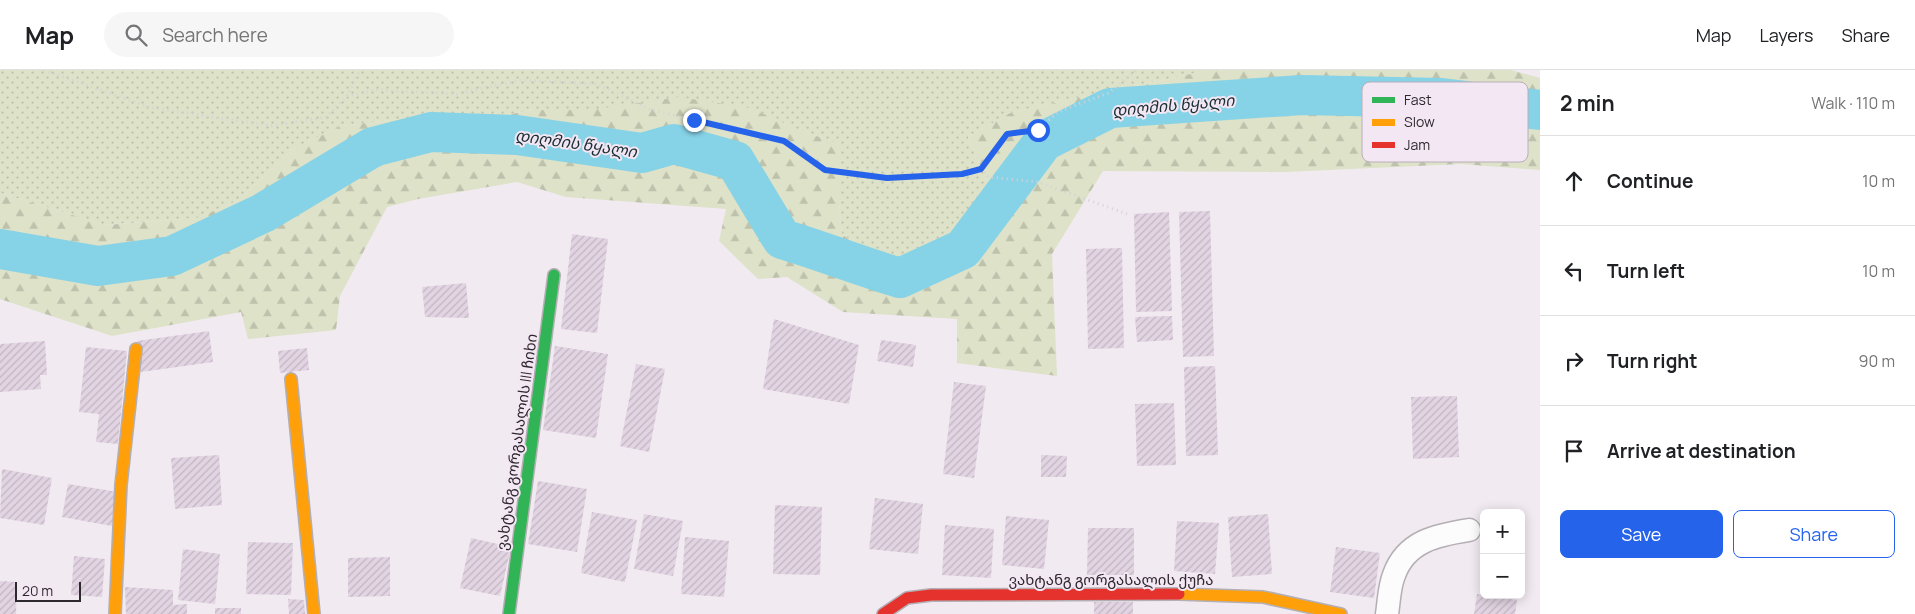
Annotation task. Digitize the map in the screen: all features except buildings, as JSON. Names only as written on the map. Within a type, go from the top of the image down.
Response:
[{"type":"street","name":"ვახტანგ გორგასალის III ჩიხი","points":[[510,614],[554,274]]},
{"type":"street","points":[[115,614],[121,485],[136,350]]},
{"type":"street","points":[[291,379],[314,614]]},
{"type":"street","points":[[1387,614],[1394,575],[1408,552],[1433,536],[1469,530]]},
{"type":"street","name":"ვახტანგ გორგასალის ქუჩა","points":[[883,614],[907,598],[931,594],[1145,593],[1263,597],[1341,614]]},
{"type":"path","points":[[44,70],[149,108],[271,126],[326,117],[347,96],[360,70]]},
{"type":"path","points":[[347,96],[376,90],[457,94],[520,80],[597,84],[651,110],[784,141],[825,170],[887,178],[962,174],[981,169],[1007,134],[1038,130],[1058,112],[1108,93],[1137,70]]},
{"type":"path","points":[[981,169],[988,177],[1038,182],[1127,214]]},
{"type":"green space","points":[[0,70],[1209,70],[1012,112],[968,137],[988,184],[1017,198],[998,235],[893,262],[842,235],[839,204],[838,144],[802,131],[591,110],[533,110],[495,117],[401,119],[341,126],[295,148],[237,201],[197,218],[105,225],[0,193]]},
{"type":"green space","points":[[1209,70],[1511,70],[1540,78],[1540,170],[1461,164],[1284,172],[1103,171],[1052,254],[1057,376],[957,363],[957,319],[843,312],[787,277],[758,279],[719,241],[726,209],[566,197],[517,182],[418,199],[387,207],[340,296],[336,330],[248,339],[241,312],[112,336],[0,299],[0,193],[105,225],[197,218],[237,201],[295,148],[341,126],[401,119],[495,117],[533,110],[591,110],[679,97],[750,108],[802,131],[839,144],[839,204],[842,235],[893,262],[998,235],[1017,198],[988,184],[968,137],[1012,112]]},
{"type":"waterway","name":"დიღმის წყალი","points":[[0,249],[98,266],[172,256],[263,213],[373,147],[431,132],[517,135],[642,153],[674,144],[735,161],[782,239],[900,278],[963,249],[1044,141],[1110,108],[1302,95],[1362,96]]},
{"type":"waterway","name":"დიღმის წყალი","points":[[1528,109],[1540,110]]},
{"type":"traffic: fast","points":[[509,614],[554,275]]},
{"type":"traffic: slow","points":[[115,614],[121,485],[136,349]]},
{"type":"traffic: slow","points":[[291,379],[314,614]]},
{"type":"traffic: slow","points":[[1179,594],[1263,597],[1341,614]]},
{"type":"traffic: jam","points":[[883,614],[907,598],[931,595],[1179,594]]},
{"type":"route","points":[[694,120],[784,141],[825,170],[887,178],[962,174],[981,169],[1007,134],[1038,130]]}]
